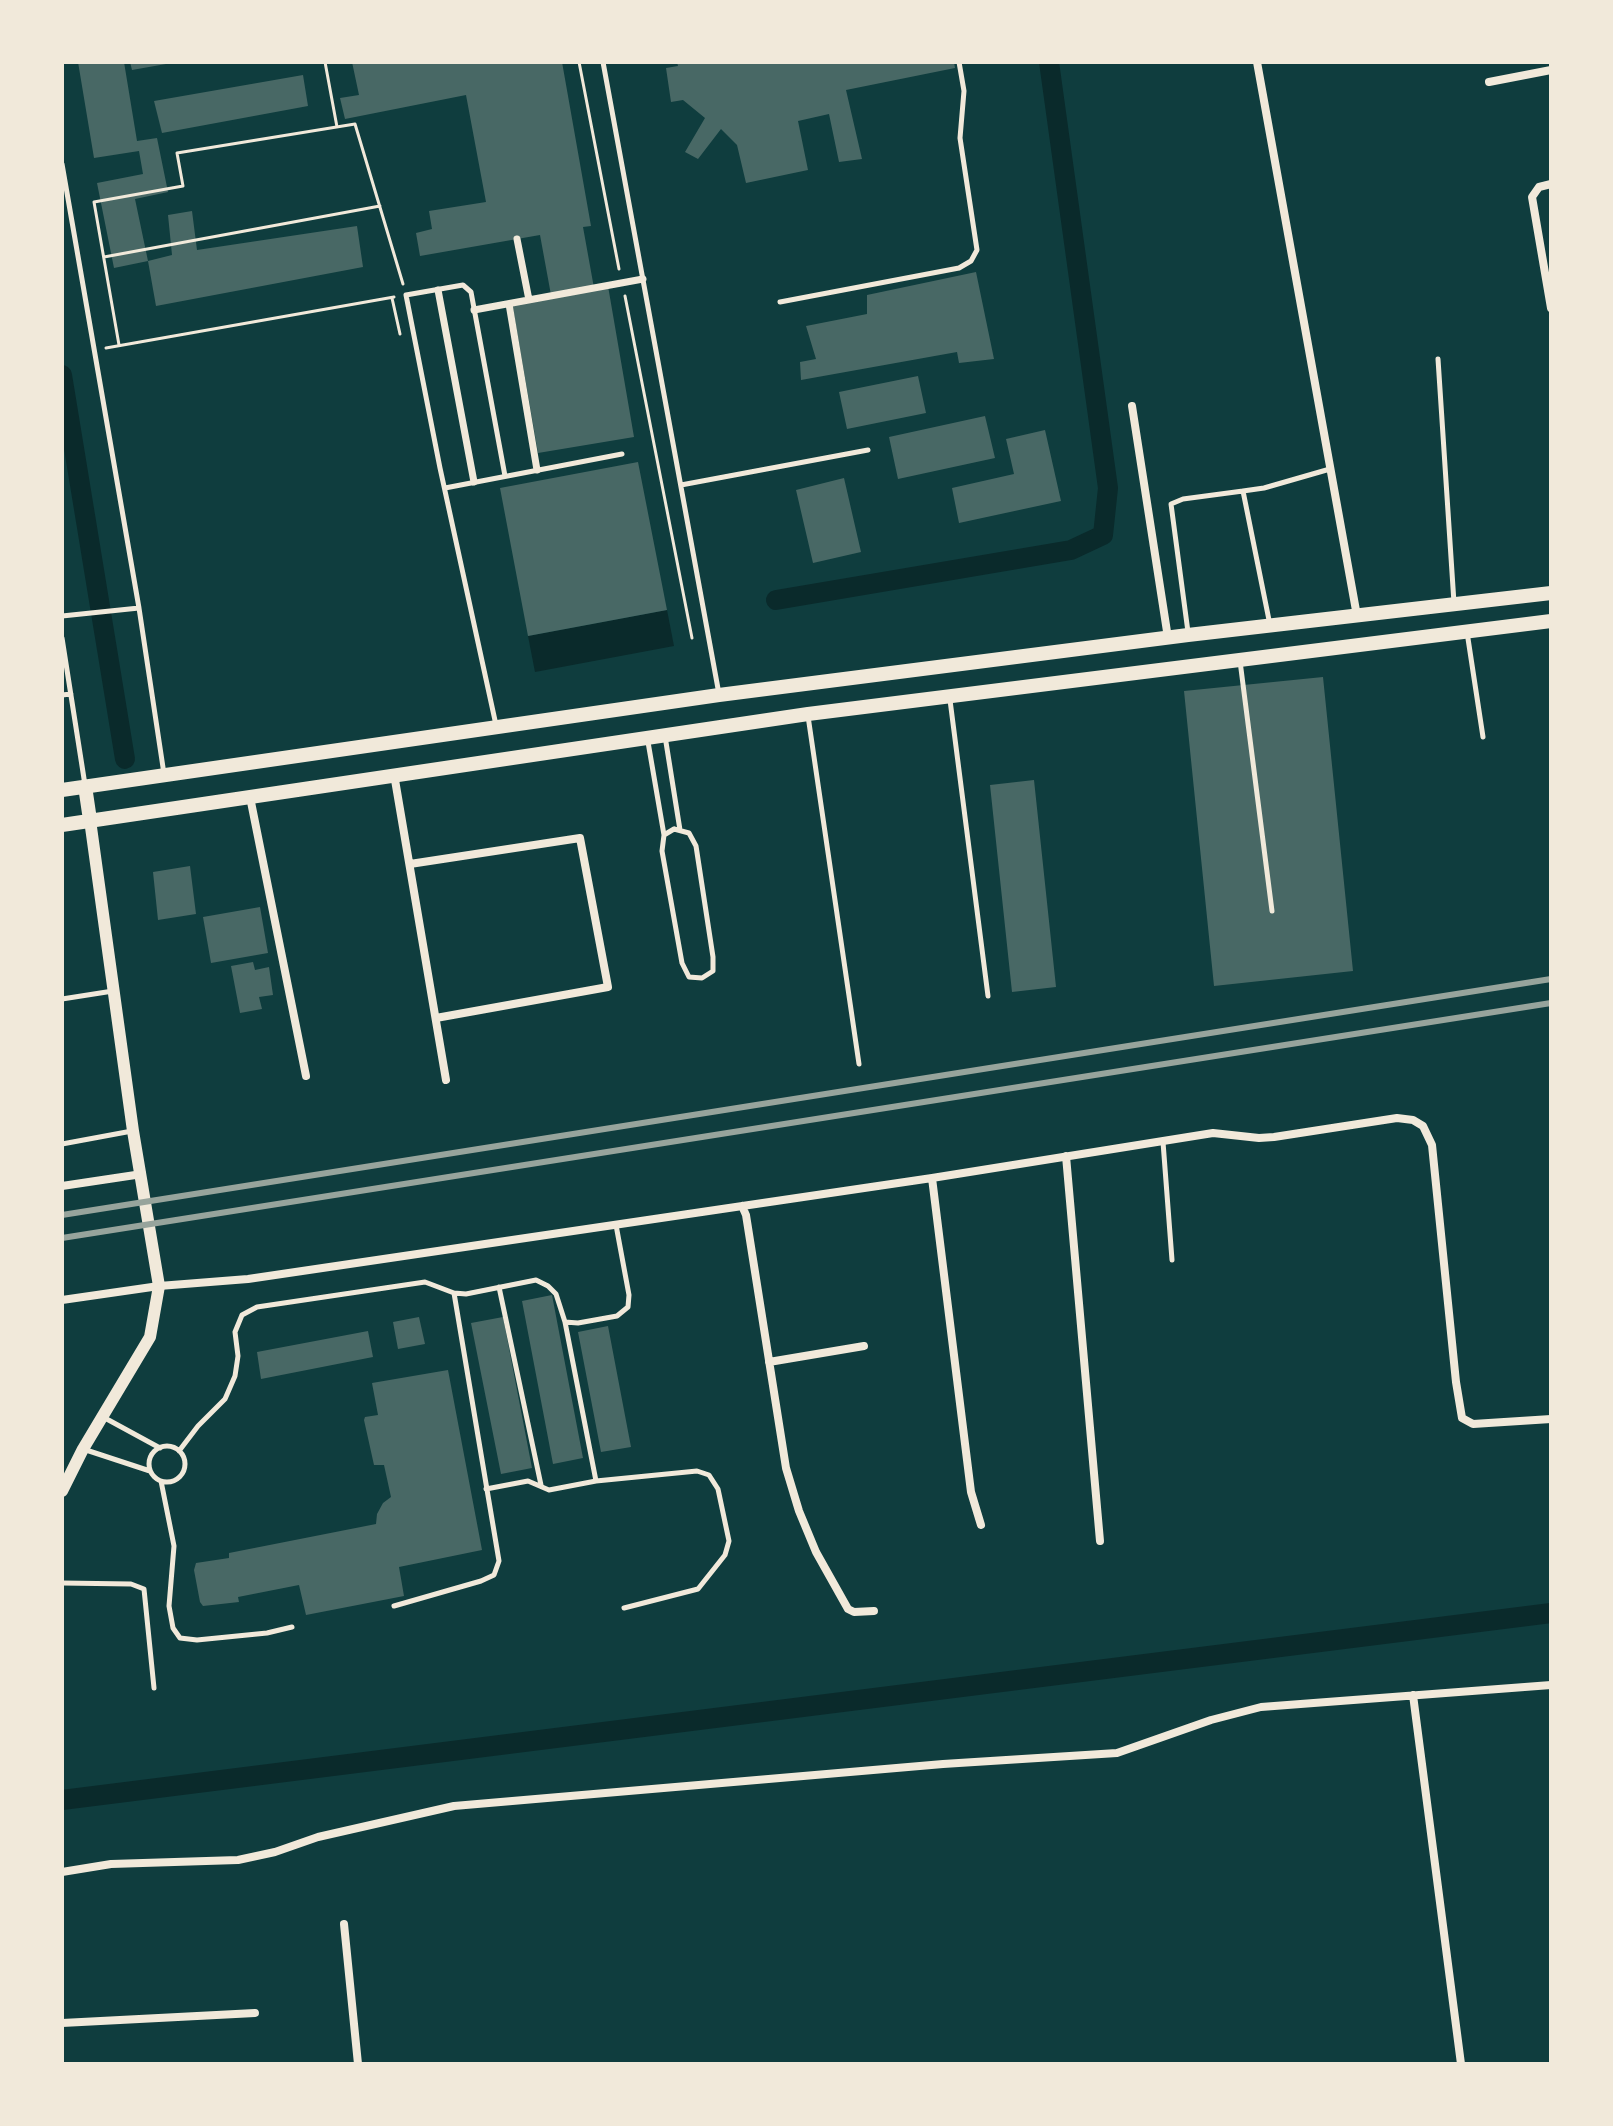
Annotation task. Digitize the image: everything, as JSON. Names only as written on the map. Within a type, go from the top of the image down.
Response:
[{"type":"main road","points":[[62,790],[719,695],[1188,635],[1551,593]]},
{"type":"main road","points":[[62,825],[808,714],[1551,621]]},
{"type":"main road","points":[[85,786],[90,820]]},
{"type":"street","points":[[1257,62],[1357,616]]},
{"type":"street","points":[[1489,82],[1551,70]]},
{"type":"street","points":[[1551,184],[1539,187],[1532,197],[1551,308]]},
{"type":"street","points":[[517,239],[529,300]]},
{"type":"street","points":[[474,310],[643,279]]},
{"type":"street","points":[[438,290],[474,482]]},
{"type":"street","points":[[509,304],[537,470]]},
{"type":"street","points":[[1132,406],[1168,638]]},
{"type":"street","points":[[394,774],[446,1080]]},
{"type":"street","points":[[250,797],[306,1076]]},
{"type":"street","points":[[62,1491],[83,1449],[150,1337],[159,1286],[133,1131],[90,820]]},
{"type":"street","points":[[410,864],[580,838],[608,987],[436,1018]]},
{"type":"street","points":[[62,1300],[159,1286],[248,1279],[932,1178],[1213,1133],[1274,1137],[1397,1118],[1413,1120],[1423,1126],[1432,1145],[1462,1418],[1473,1424],[1551,1419]]},
{"type":"street","points":[[1066,1156],[1100,1541]]},
{"type":"street","points":[[62,1186],[142,1174]]},
{"type":"street","points":[[932,1178],[971,1492],[981,1525]]},
{"type":"street","points":[[742,1206],[746,1215],[786,1468],[799,1511],[816,1552],[848,1609],[854,1612],[874,1611]]},
{"type":"street","points":[[769,1362],[864,1346]]},
{"type":"street","points":[[62,1872],[111,1864],[238,1860],[275,1852],[318,1837],[454,1806],[943,1764],[1117,1753],[1211,1720],[1261,1707],[1551,1685]]},
{"type":"street","points":[[1413,1695],[1461,2064]]},
{"type":"street","points":[[344,1924],[358,2064]]},
{"type":"street","points":[[62,2023],[255,2013]]},
{"type":"lane","points":[[603,62],[719,695]]},
{"type":"lane","points":[[780,302],[959,268],[971,261],[977,250],[960,138],[964,91],[959,62]]},
{"type":"lane","points":[[62,164],[139,608],[164,775]]},
{"type":"lane","points":[[496,726],[406,295],[466,287],[471,292],[505,476]]},
{"type":"lane","points":[[1438,359],[1455,604]]},
{"type":"lane","points":[[681,485],[868,450]]},
{"type":"lane","points":[[445,488],[622,454]]},
{"type":"lane","points":[[1188,635],[1171,504],[1183,499],[1264,488],[1331,469]]},
{"type":"lane","points":[[1243,491],[1270,626]]},
{"type":"lane","points":[[62,616],[139,608]]},
{"type":"lane","points":[[1467,631],[1483,737]]},
{"type":"lane","points":[[62,638],[85,786]]},
{"type":"lane","points":[[1240,660],[1272,911]]},
{"type":"lane","points":[[62,695],[71,694]]},
{"type":"lane","points":[[949,696],[988,996]]},
{"type":"lane","points":[[808,714],[859,1064]]},
{"type":"lane","points":[[665,735],[680,830]]},
{"type":"lane","points":[[648,737],[664,835],[662,851],[682,963],[689,977],[702,978],[713,971],[713,957],[696,846],[689,833],[674,829],[664,835]]},
{"type":"lane","points":[[62,999],[114,991]]},
{"type":"lane","points":[[62,1144],[133,1131]]},
{"type":"lane","points":[[1163,1141],[1172,1260]]},
{"type":"lane","points":[[565,1322],[578,1323],[617,1316],[628,1307],[629,1295],[616,1224]]},
{"type":"lane","points":[[179,1451],[225,1399],[235,1376],[238,1356],[235,1332],[242,1315],[257,1307],[425,1282],[454,1293],[466,1294],[536,1280],[556,1294],[565,1322],[596,1481]]},
{"type":"lane","points":[[499,1287],[541,1485]]},
{"type":"lane","points":[[394,1606],[481,1581],[494,1575],[499,1561],[454,1293]]},
{"type":"lane","points":[[103,1416],[160,1448],[173,1447],[179,1451],[185,1463],[184,1470],[175,1480],[161,1481]]},
{"type":"lane","points":[[151,1472],[150,1458],[160,1448]]},
{"type":"lane","points":[[83,1449],[151,1472],[161,1481],[174,1546],[169,1606],[173,1628],[180,1638],[197,1640],[239,1636],[292,1627]]},
{"type":"lane","points":[[486,1489],[528,1481],[549,1490],[596,1481],[697,1471],[709,1475],[718,1489],[729,1541],[725,1555],[698,1589],[624,1608]]},
{"type":"lane","points":[[62,1583],[131,1584],[144,1589],[154,1688]]},
{"type":"path","points":[[325,62],[337,127]]},
{"type":"path","points":[[94,350],[406,295],[355,124],[177,153],[183,186],[94,202],[119,345]]},
{"type":"path","points":[[104,257],[380,206]]},
{"type":"path","points":[[666,511],[692,638]]},
{"type":"water","points":[[667,610],[674,646],[535,672],[528,636]]},
{"type":"building","points":[[78,62],[124,62],[137,141],[157,138],[168,192],[135,199],[148,261],[114,268],[97,183],[143,174],[139,151],[94,158]]},
{"type":"building","points":[[130,62],[166,62],[166,64],[132,70]]},
{"type":"building","points":[[352,62],[562,62],[591,226],[583,227],[594,288],[608,286],[634,437],[538,453],[512,302],[551,295],[540,235],[420,256],[416,233],[432,229],[429,211],[486,202],[466,95],[345,119],[340,98],[359,95]]},
{"type":"building","points":[[677,62],[954,62],[955,68],[846,90],[862,159],[839,162],[829,114],[798,121],[808,170],[746,183],[737,145],[721,129],[698,159],[685,152],[705,118],[683,100],[671,102],[666,68],[678,66]]},
{"type":"building","points":[[303,75],[308,106],[162,133],[154,101]]},
{"type":"building","points":[[192,211],[197,250],[357,226],[363,267],[156,306],[148,261],[172,255],[168,215]]},
{"type":"building","points":[[976,272],[994,359],[959,363],[957,352],[801,380],[800,362],[816,359],[806,326],[867,314],[867,295]]},
{"type":"building","points":[[918,376],[926,413],[847,429],[839,392]]},
{"type":"building","points":[[985,416],[995,458],[898,479],[889,437]]},
{"type":"building","points":[[1045,430],[1061,501],[959,523],[952,488],[1014,474],[1006,439]]},
{"type":"building","points":[[638,462],[667,610],[528,636],[500,488]]},
{"type":"building","points":[[844,478],[861,552],[813,563],[796,490]]},
{"type":"building","points":[[1323,677],[1353,971],[1214,986],[1184,691]]},
{"type":"building","points":[[1034,780],[1056,987],[1012,992],[990,785]]},
{"type":"building","points":[[190,866],[196,914],[158,920],[153,872]]},
{"type":"building","points":[[260,907],[268,953],[211,963],[203,917]]},
{"type":"building","points":[[253,962],[255,970],[269,967],[273,995],[259,997],[262,1009],[240,1013],[231,966]]},
{"type":"building","points":[[552,1295],[583,1458],[553,1464],[522,1301]]},
{"type":"building","points":[[419,1317],[425,1344],[398,1349],[393,1322]]},
{"type":"building","points":[[503,1317],[532,1468],[501,1474],[471,1323]]},
{"type":"building","points":[[608,1326],[631,1447],[601,1452],[578,1332]]},
{"type":"building","points":[[368,1331],[373,1357],[261,1379],[257,1352]]},
{"type":"building","points":[[448,1370],[482,1550],[399,1567],[404,1596],[306,1615],[299,1585],[238,1597],[239,1602],[203,1606],[194,1570],[196,1563],[229,1558],[229,1553],[376,1524],[383,1503],[391,1497],[384,1465],[374,1465],[364,1420],[365,1417],[378,1415],[372,1383]]},
{"type":"waterway","points":[[776,600],[1071,550],[1103,535],[1108,488],[1049,62]]},
{"type":"waterway","points":[[62,375],[125,759]]},
{"type":"waterway","points":[[62,1800],[1551,1613]]},
{"type":"railway","points":[[62,1215],[1551,979]]},
{"type":"railway","points":[[62,1238],[1551,1003]]}]
